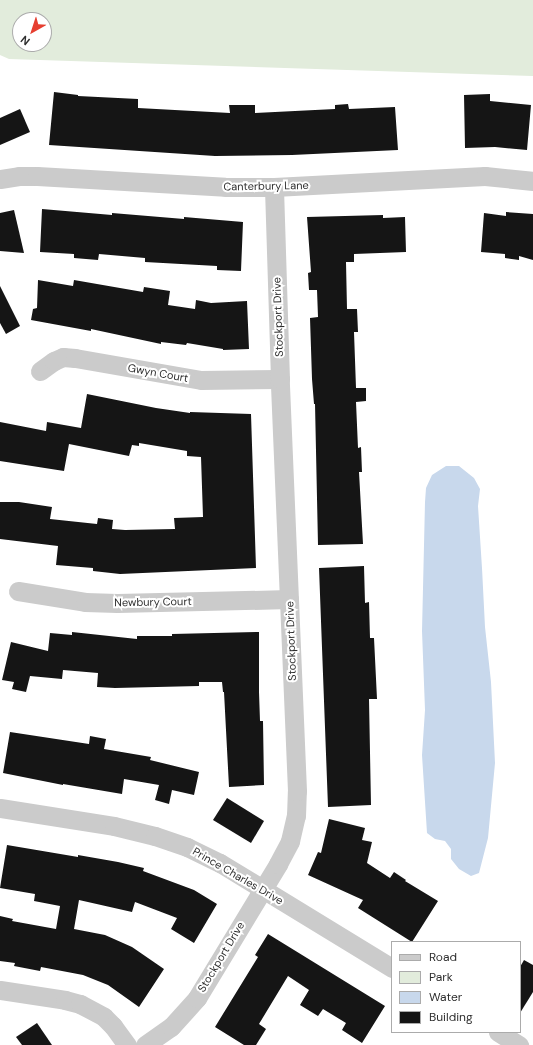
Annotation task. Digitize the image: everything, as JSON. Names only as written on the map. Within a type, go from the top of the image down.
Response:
[{"type":"street","name":"Canterbury Lane","points":[[0,179],[19,176],[37,176],[198,186],[274,187],[485,176],[533,181]]},
{"type":"street","name":"Stockport Drive","points":[[145,1045],[171,1027],[189,1008],[262,890],[290,841],[298,805],[280,379],[274,187]]},
{"type":"street","name":"Gwyn Court","points":[[40,371],[54,361],[63,357],[201,380],[280,379]]},
{"type":"street","name":"Newbury Court","points":[[18,591],[85,602],[112,603],[289,599]]},
{"type":"street","name":"Prince Charles Drive","points":[[0,808],[114,826],[171,841],[203,854],[391,967]]},
{"type":"street","points":[[0,990],[65,1000],[80,1004],[104,1017],[113,1026],[127,1045]]},
{"type":"street","points":[[500,1033],[519,1045]]},
{"type":"green space","points":[[0,0],[533,0],[533,76],[9,59],[0,55]]},
{"type":"water","points":[[446,466],[459,466],[474,478],[480,489],[478,506],[485,627],[491,682],[495,763],[488,838],[479,873],[471,876],[459,869],[451,859],[451,849],[445,841],[435,839],[427,833],[422,755],[425,710],[422,631],[426,488],[432,475]]},
{"type":"building","points":[[54,92],[78,96],[138,99],[138,108],[230,113],[229,105],[255,105],[255,113],[335,109],[335,105],[348,104],[349,109],[395,107],[398,150],[292,155],[215,156],[49,145]]},
{"type":"building","points":[[490,94],[490,101],[531,105],[527,150],[495,147],[465,148],[464,95]]},
{"type":"building","points":[[20,109],[30,132],[0,145],[0,118]]},
{"type":"building","points":[[42,209],[112,215],[112,213],[243,222],[241,271],[217,270],[217,266],[145,262],[145,258],[99,254],[98,260],[74,258],[74,254],[40,252]]},
{"type":"building","points":[[14,210],[24,253],[0,251],[0,213]]},
{"type":"building","points":[[506,212],[533,214],[533,260],[519,256],[519,260],[505,258],[505,254],[481,252],[484,213],[506,216]]},
{"type":"building","points":[[383,215],[383,218],[405,217],[406,252],[354,254],[354,262],[346,262],[347,309],[357,309],[358,332],[354,332],[356,388],[366,388],[366,401],[356,402],[358,448],[361,447],[362,472],[359,472],[363,544],[318,545],[315,404],[312,379],[310,318],[318,317],[317,290],[309,290],[308,273],[311,272],[307,217]]},
{"type":"building","points":[[38,280],[73,286],[74,280],[143,292],[144,287],[170,291],[168,305],[195,309],[196,300],[211,303],[247,301],[249,349],[223,350],[187,343],[186,345],[161,342],[161,344],[91,329],[91,331],[31,320],[33,309],[37,308]]},
{"type":"building","points":[[0,286],[20,326],[6,334],[0,323]]},
{"type":"building","points":[[87,394],[156,408],[190,413],[251,414],[256,568],[120,574],[93,571],[93,568],[56,565],[58,546],[0,539],[0,502],[19,502],[52,507],[50,519],[97,524],[98,518],[113,520],[112,529],[125,530],[175,529],[174,518],[203,517],[201,457],[187,456],[187,451],[139,443],[139,446],[132,445],[129,456],[69,444],[64,471],[0,461],[0,422],[46,431],[47,422],[81,428]]},
{"type":"building","points":[[364,566],[365,603],[369,602],[370,638],[374,638],[377,699],[369,699],[371,805],[328,807],[319,568]]},
{"type":"building","points":[[72,632],[137,639],[137,636],[259,632],[259,692],[260,721],[263,721],[264,785],[229,787],[224,692],[222,682],[199,682],[199,686],[97,687],[98,673],[63,670],[62,679],[30,676],[26,692],[12,689],[14,682],[2,680],[11,642],[48,651],[50,633],[72,635]]},
{"type":"building","points":[[10,732],[89,744],[90,736],[106,739],[104,749],[151,757],[150,760],[199,772],[194,795],[172,790],[169,804],[155,800],[159,785],[124,779],[122,794],[63,785],[3,773]]},
{"type":"building","points":[[227,798],[264,821],[251,843],[213,820]]},
{"type":"building","points":[[329,819],[365,828],[362,840],[372,842],[367,863],[390,878],[394,872],[406,880],[405,881],[438,901],[413,941],[358,908],[363,900],[308,875],[318,852],[321,853]]},
{"type":"building","points":[[7,845],[78,857],[78,855],[144,868],[143,871],[194,890],[217,904],[194,943],[171,929],[177,918],[135,902],[132,912],[79,900],[74,929],[105,935],[132,947],[164,969],[139,1007],[108,985],[83,975],[41,967],[40,971],[14,966],[15,963],[0,961],[0,916],[13,919],[12,921],[56,929],[60,906],[34,901],[35,894],[0,888]]},
{"type":"building","points":[[268,934],[385,1006],[362,1043],[342,1030],[346,1023],[323,1009],[318,1016],[300,1005],[309,990],[288,976],[259,1024],[266,1029],[256,1045],[244,1045],[215,1027],[258,957],[255,955]]},
{"type":"building","points":[[524,960],[533,965],[533,992],[521,1011],[521,965]]},
{"type":"building","points":[[37,1023],[52,1045],[22,1045],[16,1037]]}]
